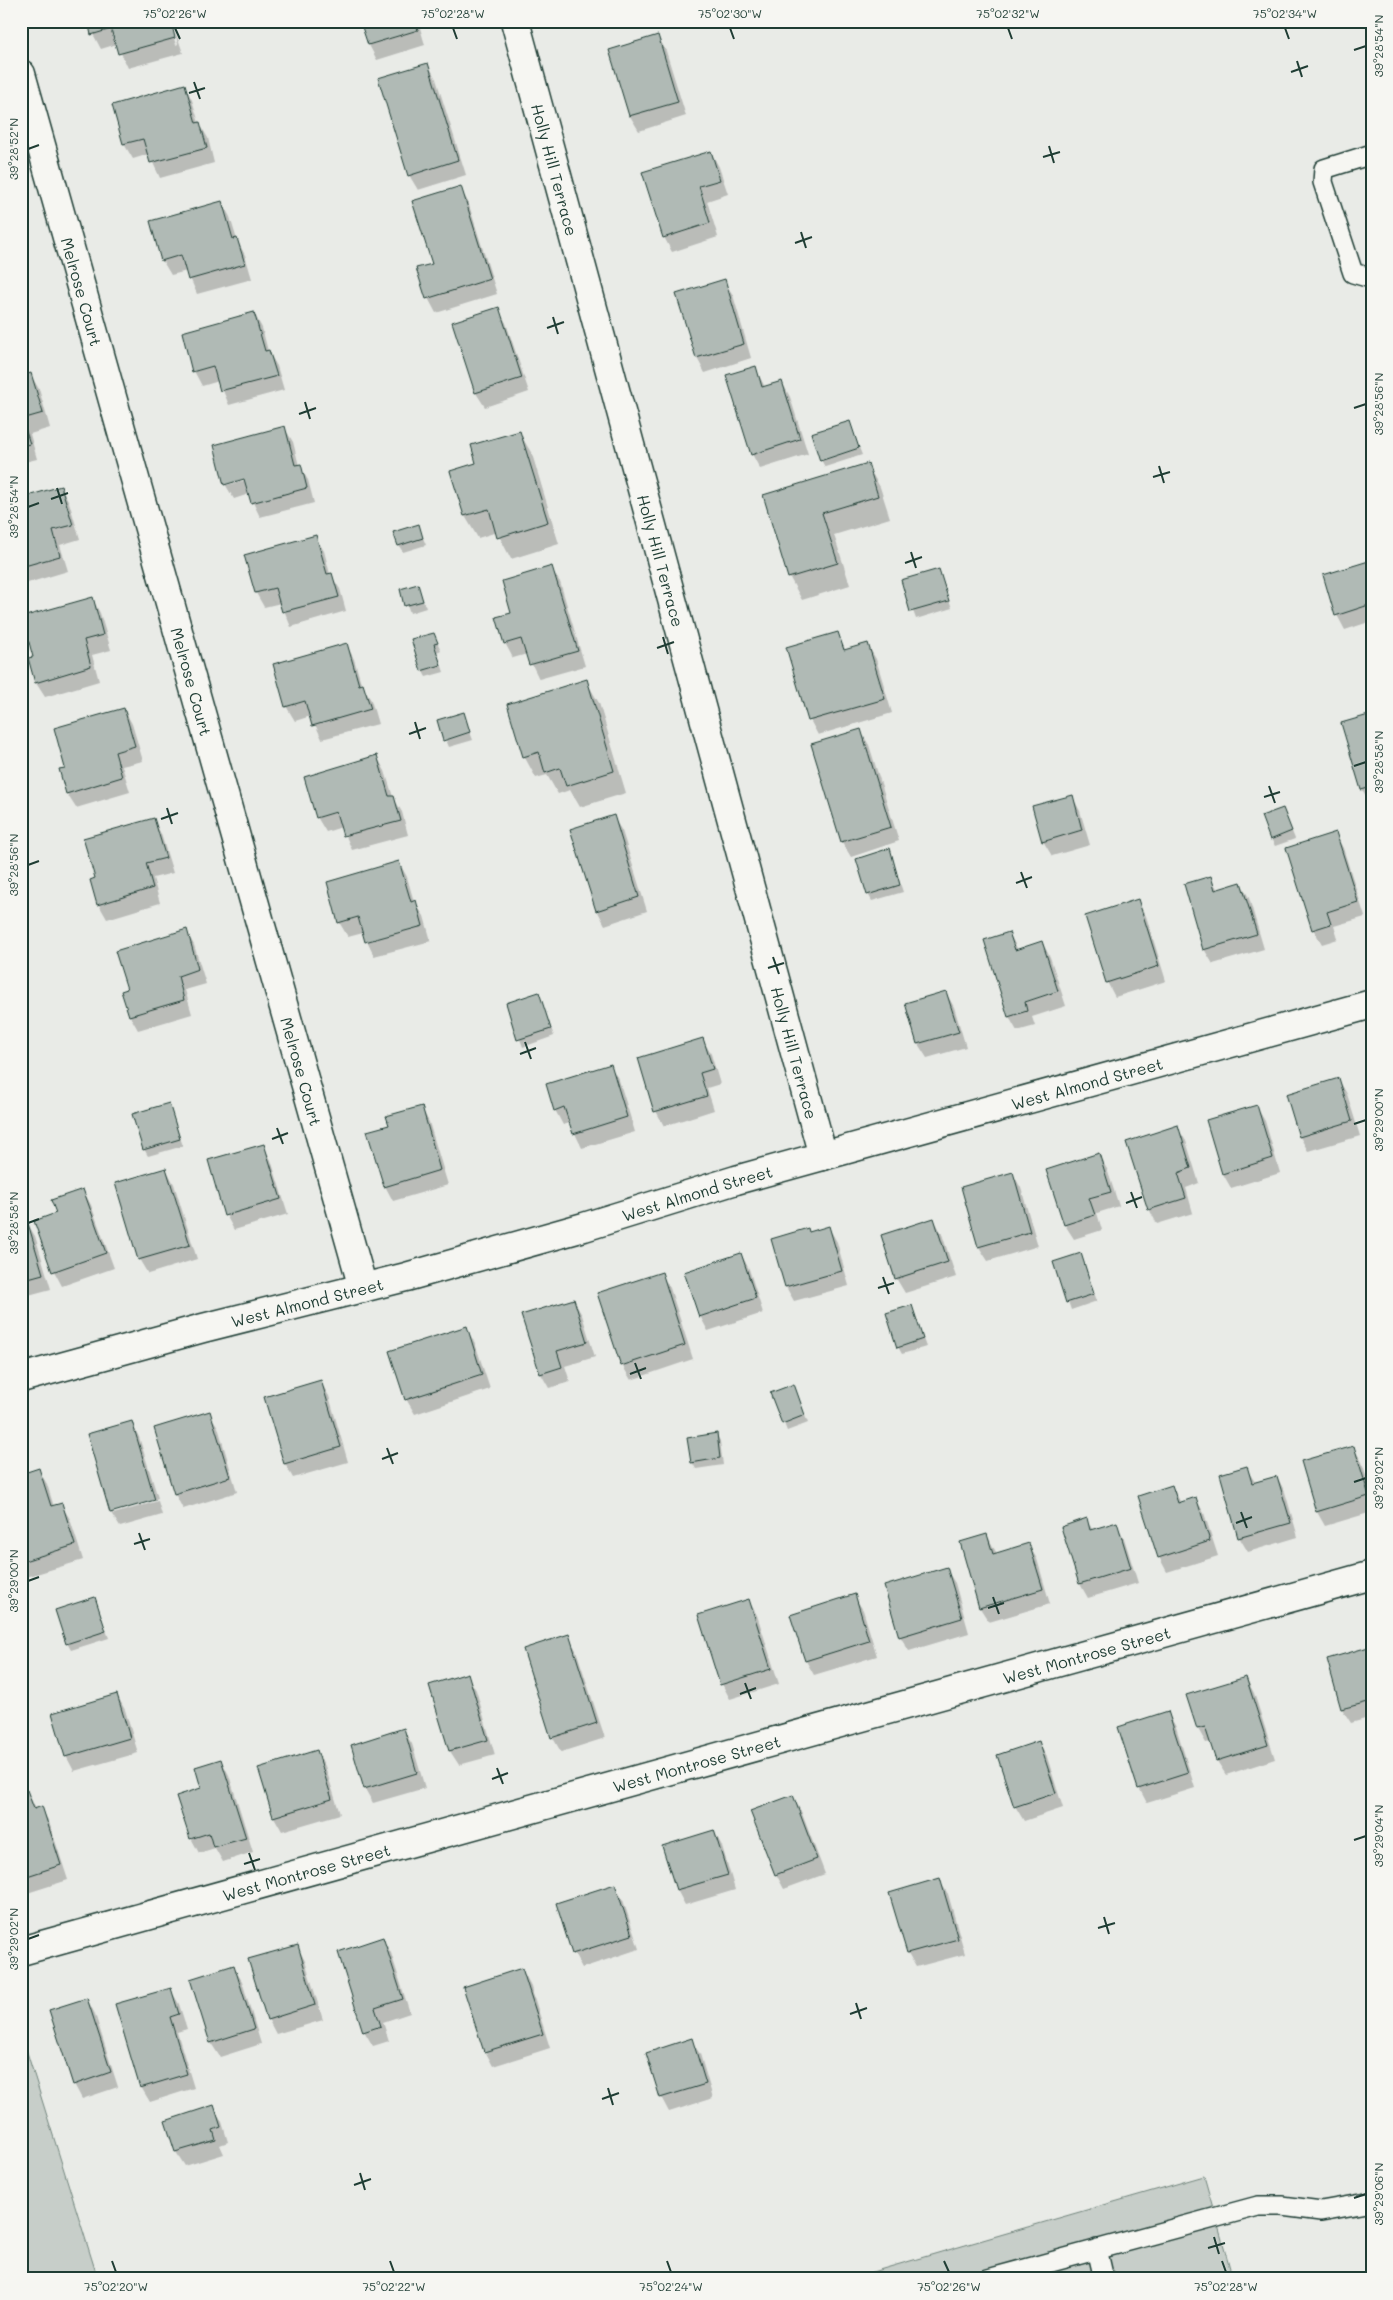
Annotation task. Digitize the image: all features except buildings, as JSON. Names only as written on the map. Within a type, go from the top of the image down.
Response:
[{"type":"street","name":"Holly Hill Terrace","points":[[515,21],[823,1156]]},
{"type":"street","name":"Melrose Court","points":[[21,74],[363,1288]]},
{"type":"street","name":"West Almond Street","points":[[21,1378],[203,1328],[363,1288],[584,1227],[823,1156],[1372,1004]]},
{"type":"street","name":"West Montrose Street","points":[[21,1951],[1372,1575]]},
{"type":"lane","points":[[1372,154],[1324,169],[1323,182],[1353,273],[1367,277],[1372,276]]},
{"type":"lane","points":[[988,2279],[1258,2206],[1282,2206],[1321,2211],[1372,2202]]},
{"type":"lane","points":[[1097,2250],[1104,2279]]},
{"type":"shaded area","points":[[21,2033],[98,2279],[21,2279]]},
{"type":"shaded area","points":[[1204,2176],[1233,2279],[848,2279]]}]
